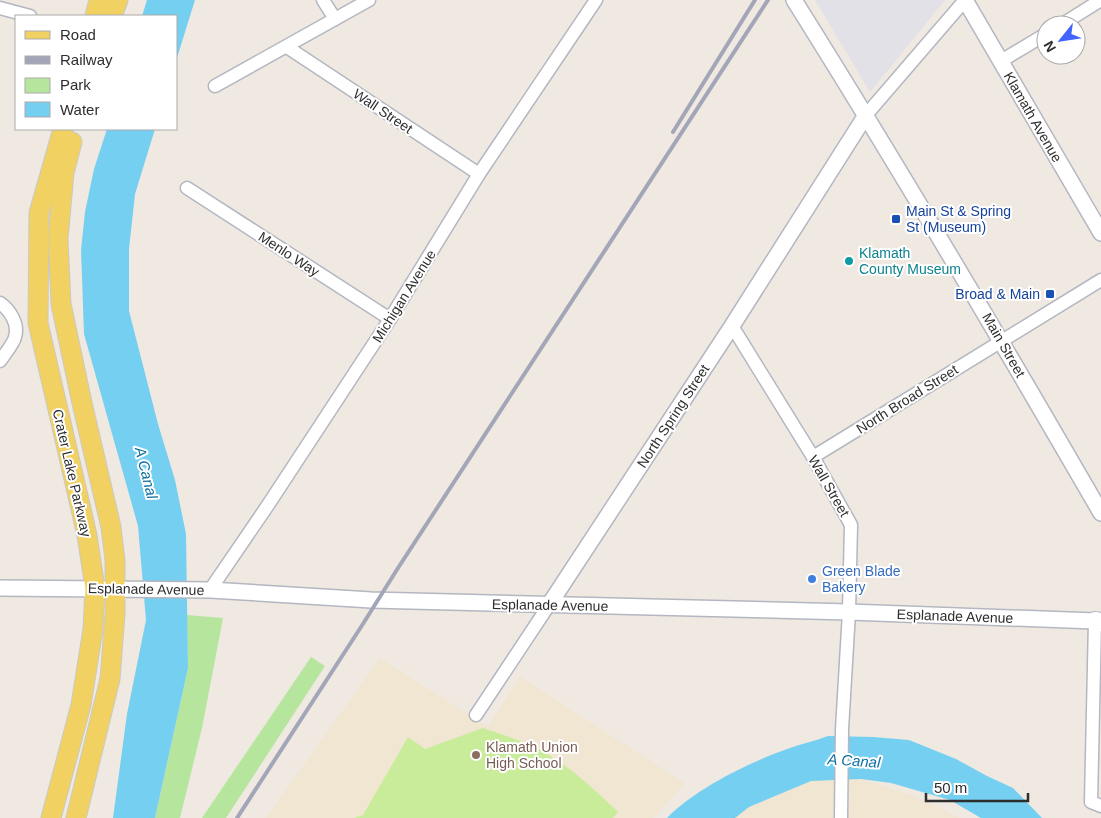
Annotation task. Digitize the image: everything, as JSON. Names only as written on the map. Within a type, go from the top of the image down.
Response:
[{"type":"main road","points":[[94,15],[99,0]]},
{"type":"main road","points":[[112,15],[118,0]]},
{"type":"main road","name":"Crater Lake Parkway","points":[[51,818],[81,705],[93,629],[95,588],[87,535],[38,322],[38,213],[62,130]]},
{"type":"main road","name":"Crater Lake Parkway","points":[[75,130],[64,173],[58,239],[61,304],[111,526],[115,560],[115,614],[110,679],[76,818]]},
{"type":"street","points":[[323,0],[335,19]]},
{"type":"street","points":[[215,86],[370,0]]},
{"type":"street","name":"Michigan Avenue","points":[[210,590],[390,319],[478,174],[596,0]]},
{"type":"street","name":"Main Street","points":[[794,0],[866,115],[1101,513]]},
{"type":"street","points":[[866,115],[965,0]]},
{"type":"street","name":"Klamath Avenue","points":[[965,0],[1101,233]]},
{"type":"street","points":[[1077,15],[1101,0]]},
{"type":"street","points":[[0,8],[26,15]]},
{"type":"street","points":[[1001,61],[1036,40]]},
{"type":"street","name":"Wall Street","points":[[287,47],[478,174]]},
{"type":"street","name":"North Spring Street","points":[[476,715],[732,326],[866,115]]},
{"type":"street","name":"Menlo Way","points":[[187,188],[390,319]]},
{"type":"street","name":"North Broad Street","points":[[812,457],[1101,280]]},
{"type":"street","points":[[0,303],[6,307],[15,322],[15,338],[0,361]]},
{"type":"street","name":"Wall Street","points":[[732,326],[851,525],[849,612],[842,729],[841,818]]},
{"type":"street","name":"Esplanade Avenue","points":[[0,588],[210,590],[372,600],[849,612],[1098,622]]},
{"type":"street","points":[[1098,622],[1091,802],[1101,806]]},
{"type":"shaded area","points":[[815,0],[945,0],[870,92]]},
{"type":"shaded area","name":"Klamath Union High School","points":[[380,658],[488,727],[520,676],[685,784],[653,818],[266,818]]},
{"type":"shaded area","points":[[861,779],[912,795],[960,818],[735,818],[749,807],[811,781]]},
{"type":"green space","points":[[187,615],[223,618],[202,728],[180,818],[155,818],[188,668]]},
{"type":"green space","points":[[311,657],[325,666],[226,818],[202,818]]},
{"type":"green space","points":[[483,728],[544,752],[578,776],[618,812],[613,818],[354,818],[363,815],[408,737],[425,749]]},
{"type":"water","points":[[147,0],[195,0],[178,55],[178,15],[142,15]]},
{"type":"water","name":"A Canal","points":[[107,130],[155,130],[135,194],[129,249],[129,311],[158,424],[175,480],[186,534],[188,668],[155,818],[113,818],[127,714],[146,620],[138,526],[84,334],[81,250],[85,212],[94,169]]},
{"type":"water","name":"A Canal","points":[[828,736],[909,740],[956,759],[1013,788],[1042,818],[981,818],[950,800],[891,783],[861,779],[811,781],[749,807],[735,818],[667,818],[692,797],[740,769],[787,749]]},
{"type":"railway","points":[[673,132],[755,0]]},
{"type":"railway","points":[[237,818],[768,0]]},
{"type":"place","name":"Main St & Spring St (Museum)","points":[[896,219]]},
{"type":"place","name":"Klamath County Museum","points":[[849,261]]},
{"type":"place","name":"Broad & Main","points":[[1050,294]]},
{"type":"place","name":"Green Blade Bakery","points":[[812,579]]},
{"type":"place","name":"Klamath Union High School","points":[[476,755]]}]
